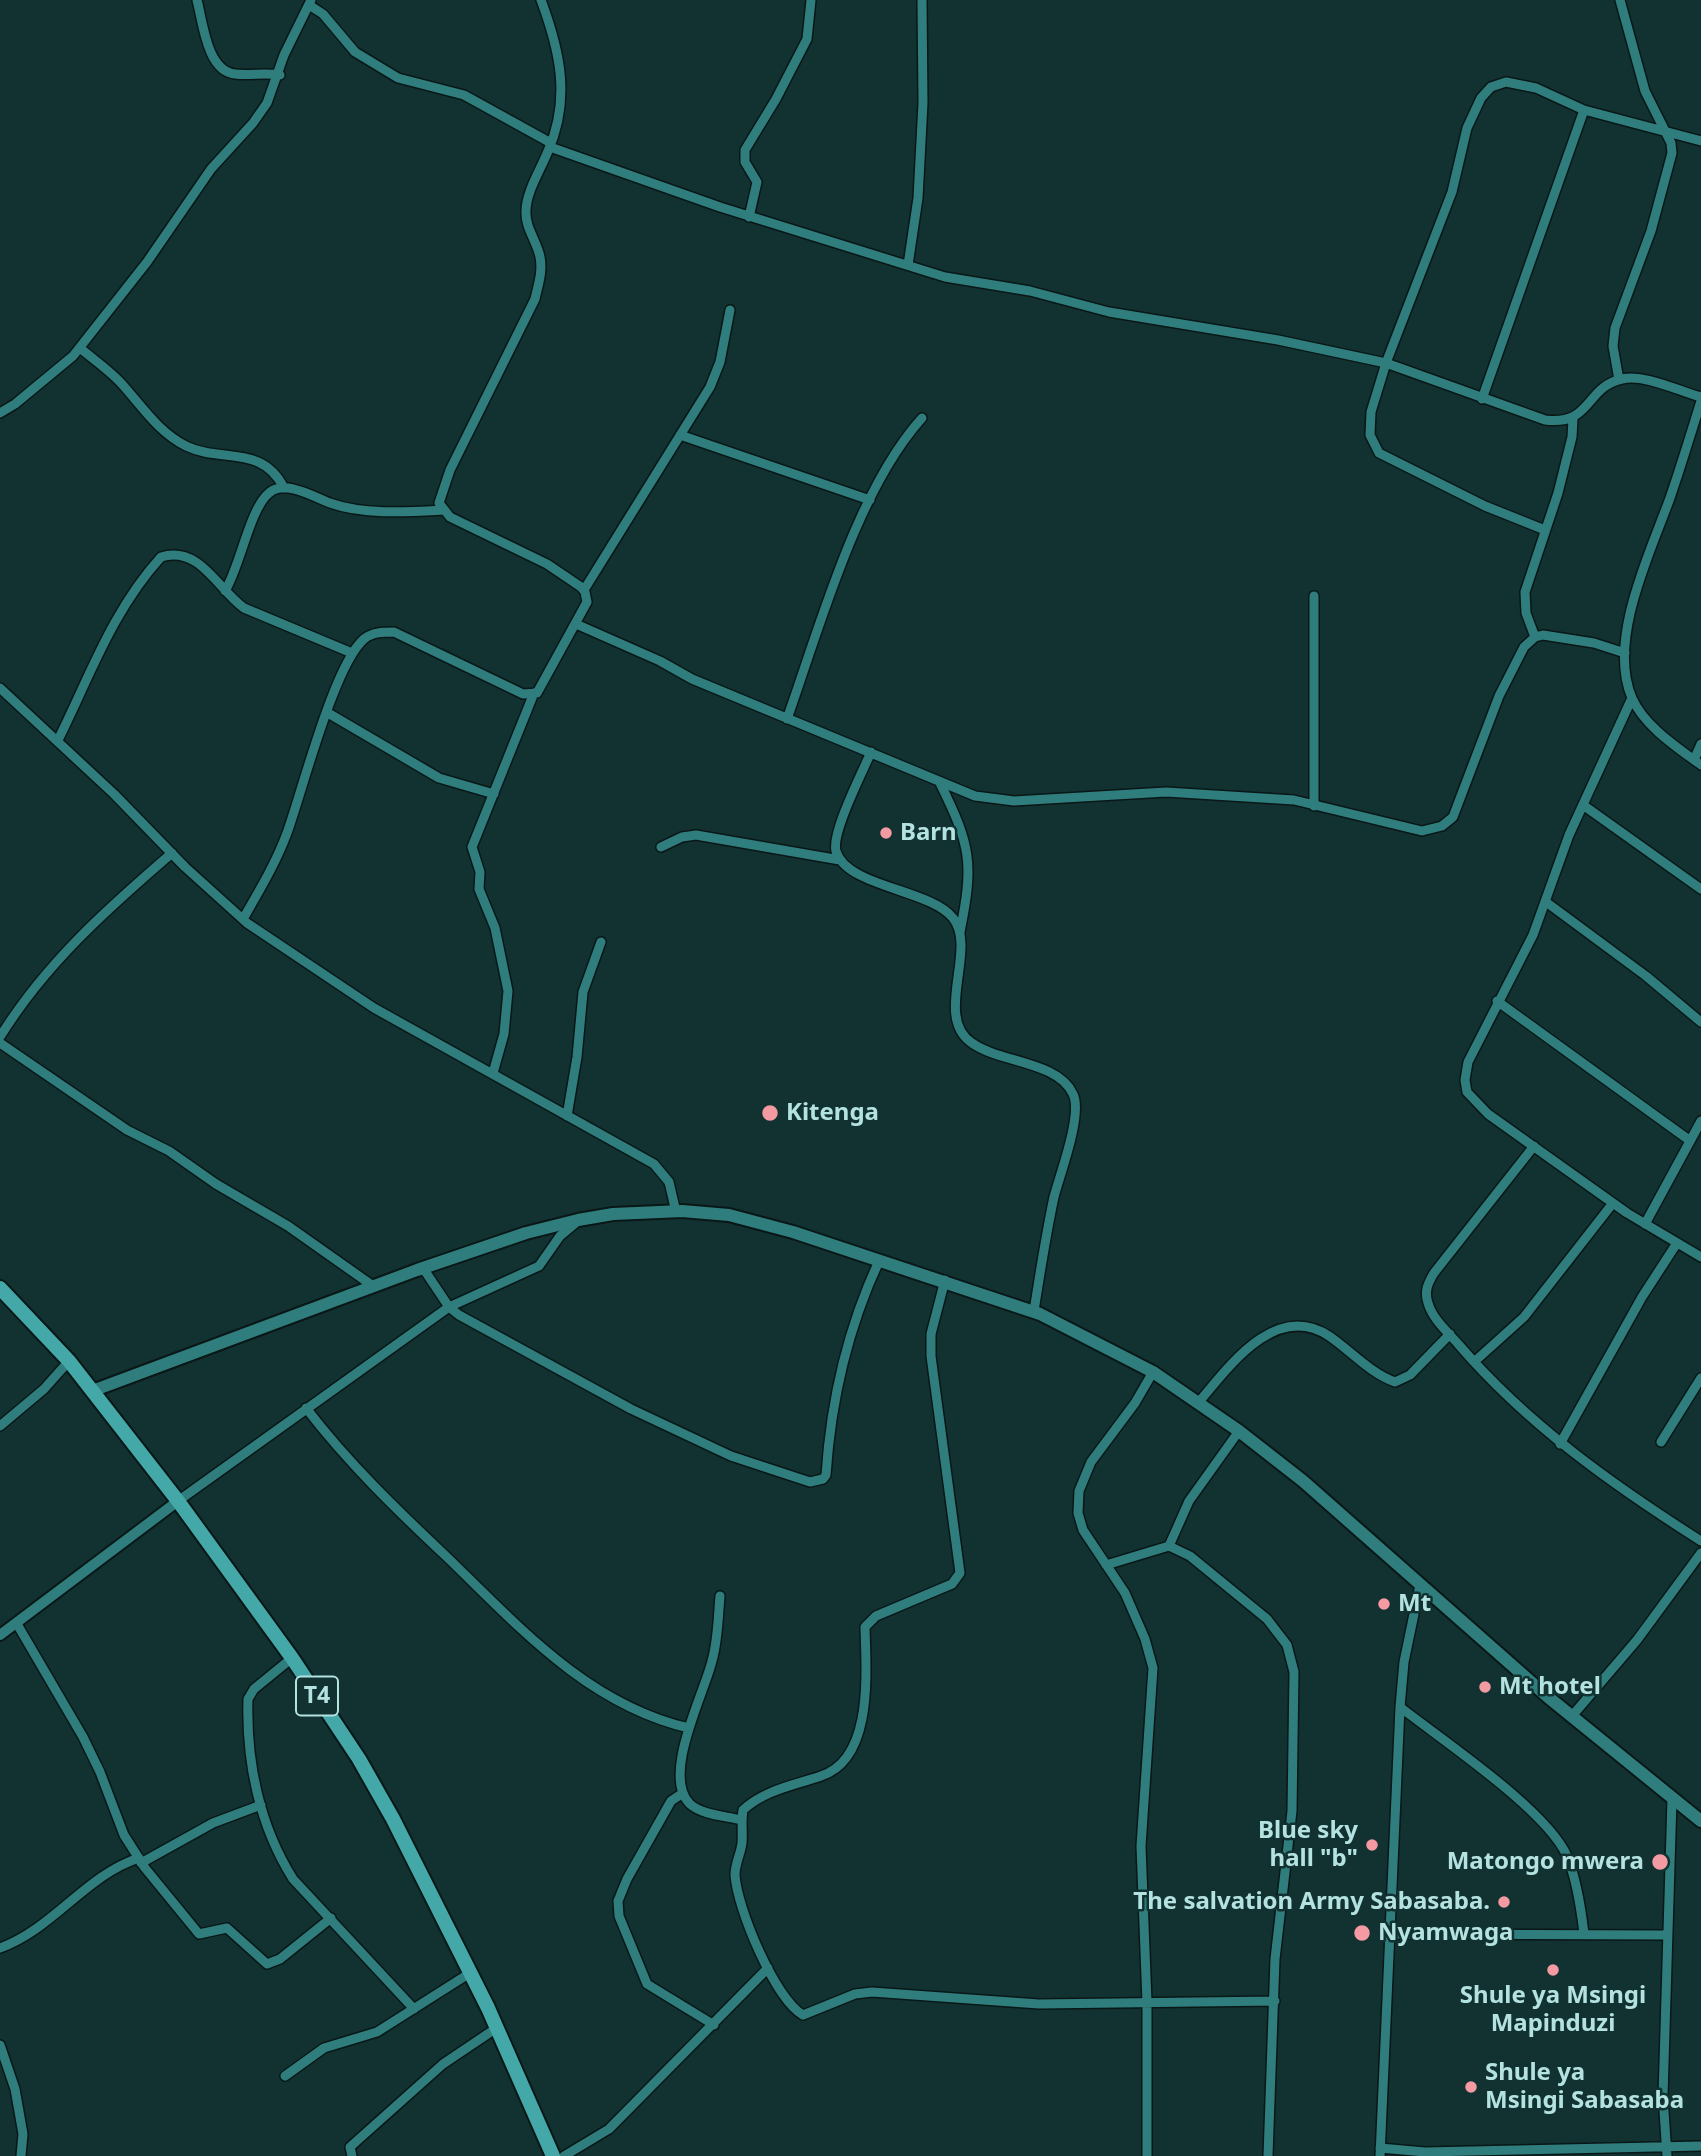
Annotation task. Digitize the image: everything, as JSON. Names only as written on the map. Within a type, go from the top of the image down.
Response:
[{"type":"highway","name":"T4","points":[[0,1288],[69,1360],[178,1500],[292,1658],[393,1819],[498,2027],[553,2156]]},
{"type":"main road","points":[[92,1391],[423,1268],[526,1233],[578,1220],[613,1214],[676,1212],[729,1215],[793,1232],[1034,1311],[1101,1342],[1153,1372],[1239,1431],[1303,1481],[1572,1716],[1701,1821]]},
{"type":"street","points":[[197,0],[214,59],[220,68],[239,75],[265,72],[280,75]]},
{"type":"street","points":[[493,1073],[508,1013],[508,991],[495,928],[479,889],[480,872],[472,847],[534,694],[542,688],[587,602],[584,590],[547,564],[450,517],[439,503],[444,484],[535,299],[541,274],[540,256],[527,223],[526,209],[551,145],[562,106],[563,76],[556,39],[541,0]]},
{"type":"street","points":[[748,216],[757,182],[745,162],[745,150],[776,99],[807,39],[811,0]]},
{"type":"street","points":[[908,265],[918,198],[923,103],[922,0]]},
{"type":"street","points":[[1619,380],[1613,346],[1615,328],[1651,231],[1672,153],[1671,143],[1645,91],[1620,0]]},
{"type":"street","points":[[0,413],[58,371],[80,348],[147,262],[211,169],[253,123],[267,103],[280,75],[284,55],[310,2],[355,52],[398,78],[421,86],[451,90],[551,145],[748,216],[945,277],[1030,291],[1109,312],[1278,340],[1386,363],[1545,420],[1562,422],[1573,419],[1601,390],[1619,380],[1636,378],[1701,399],[1647,557],[1628,625],[1625,653],[1632,698],[1660,733],[1698,762],[1701,744]]},
{"type":"street","points":[[1545,530],[1485,506],[1379,453],[1370,435],[1371,412],[1386,363],[1452,192],[1467,128],[1481,98],[1491,87],[1506,82],[1536,88],[1584,110],[1701,141]]},
{"type":"street","points":[[1482,399],[1550,213],[1584,110]]},
{"type":"street","points":[[584,590],[710,387],[720,362],[730,310]]},
{"type":"street","points":[[80,348],[119,381],[162,430],[179,442],[189,447],[230,453],[267,466],[284,488]]},
{"type":"street","points":[[787,719],[870,500],[899,444],[922,418]]},
{"type":"street","points":[[1535,637],[1525,613],[1525,592],[1570,447],[1573,419]]},
{"type":"street","points":[[680,435],[870,500]]},
{"type":"street","points":[[225,591],[269,492],[284,488],[351,507],[443,510]]},
{"type":"street","points":[[58,740],[118,613],[129,595],[161,557],[176,554],[191,559],[204,567],[244,608],[352,653]]},
{"type":"street","points":[[1314,596],[1314,806]]},
{"type":"street","points":[[576,625],[660,662],[692,680],[975,796],[1014,801],[1166,792],[1294,800],[1422,831],[1442,826],[1452,817],[1499,696],[1524,647],[1535,637],[1543,635],[1594,643],[1625,653]]},
{"type":"street","points":[[243,919],[286,834],[352,653],[365,638],[379,632],[394,632],[515,690],[534,694]]},
{"type":"street","points":[[0,688],[58,740],[243,919],[374,1008],[660,1169],[669,1182],[676,1212]]},
{"type":"street","points":[[1632,698],[1555,867],[1546,902],[1468,1062],[1465,1080],[1467,1092],[1475,1103],[1613,1203],[1701,1257]]},
{"type":"street","points":[[328,713],[439,778],[494,794]]},
{"type":"street","points":[[840,860],[835,849],[838,834],[871,752]]},
{"type":"street","points":[[940,783],[960,825],[968,850],[968,895],[959,937],[954,997],[963,1033],[970,1042],[992,1053],[1058,1075],[1075,1096],[1075,1113],[1054,1196],[1034,1311]]},
{"type":"street","points":[[1583,805],[1701,889]]},
{"type":"street","points":[[661,846],[682,837],[696,835],[840,860],[866,876],[945,911],[953,918],[959,937]]},
{"type":"street","points":[[0,1037],[19,1006],[54,963],[95,920],[172,853]]},
{"type":"street","points":[[1546,902],[1646,976],[1701,1022]]},
{"type":"street","points":[[567,1116],[577,1057],[583,992],[600,942]]},
{"type":"street","points":[[1497,1001],[1689,1140]]},
{"type":"street","points":[[0,1043],[127,1130],[169,1151],[216,1184],[288,1226],[373,1286]]},
{"type":"street","points":[[1646,1224],[1701,1121]]},
{"type":"street","points":[[1534,1146],[1426,1286],[1426,1300],[1432,1315],[1474,1362],[1560,1444],[1651,1510],[1701,1541]]},
{"type":"street","points":[[1474,1362],[1524,1317],[1613,1203]]},
{"type":"street","points":[[0,1635],[178,1500],[449,1307],[539,1266],[560,1236],[578,1220]]},
{"type":"street","points":[[1560,1444],[1642,1297],[1677,1243]]},
{"type":"street","points":[[423,1268],[449,1307],[631,1409],[731,1456],[787,1477],[818,1481],[826,1475],[831,1418],[846,1343],[860,1301],[879,1261]]},
{"type":"street","points":[[945,1280],[931,1334],[931,1356],[960,1573],[952,1584],[876,1616],[865,1627],[863,1715],[853,1748],[843,1766],[824,1776],[752,1801],[743,1810],[742,1847],[735,1875],[746,1916],[768,1968],[791,2008],[803,2015],[855,1994],[872,1992],[1039,2004],[1275,2001]]},
{"type":"street","points":[[1199,1402],[1248,1348],[1270,1331],[1305,1326],[1326,1334],[1383,1378],[1395,1382],[1416,1370],[1450,1334]]},
{"type":"street","points":[[0,1426],[44,1389],[69,1360]]},
{"type":"street","points":[[1147,2156],[1147,2004],[1141,1846],[1153,1668],[1145,1639],[1125,1593],[1083,1530],[1078,1513],[1079,1491],[1091,1462],[1135,1403],[1153,1372]]},
{"type":"street","points":[[1661,1442],[1701,1378]]},
{"type":"street","points":[[306,1409],[341,1453],[414,1528],[566,1670],[636,1711],[689,1728]]},
{"type":"street","points":[[1169,1546],[1189,1501],[1239,1431]]},
{"type":"street","points":[[1106,1565],[1169,1546],[1190,1556],[1267,1619],[1287,1645],[1294,1672],[1292,1811],[1276,1948],[1268,2156]]},
{"type":"street","points":[[1572,1716],[1622,1660],[1701,1553]]},
{"type":"street","points":[[1420,1586],[1404,1662],[1400,1707],[1380,2152],[1667,2152],[1701,2146]]},
{"type":"street","points":[[720,1596],[712,1662],[689,1728],[680,1761],[679,1778],[682,1793],[690,1804],[702,1810],[741,1820]]},
{"type":"street","points":[[17,1624],[83,1737],[100,1772],[124,1835],[140,1861],[200,1934],[227,1928],[267,1964],[280,1959],[331,1918]]},
{"type":"street","points":[[292,1658],[254,1689],[248,1699],[253,1771],[278,1855],[293,1879],[414,2008]]},
{"type":"street","points":[[1400,1707],[1495,1781],[1557,1839],[1575,1882],[1584,1934]]},
{"type":"street","points":[[682,1793],[671,1801],[627,1879],[618,1901],[619,1916],[647,1984],[714,2025]]},
{"type":"street","points":[[1667,2152],[1663,2096],[1672,1799]]},
{"type":"street","points":[[0,1948],[38,1929],[100,1879],[213,1823],[261,1805]]},
{"type":"street","points":[[1389,1934],[1667,1935]]},
{"type":"street","points":[[564,2156],[609,2129],[768,1968]]},
{"type":"street","points":[[285,2076],[324,2048],[377,2032],[470,1973]]},
{"type":"street","points":[[352,2156],[350,2147],[368,2127],[443,2064],[498,2027]]},
{"type":"street","points":[[0,2045],[15,2089],[23,2134],[21,2156]]},
{"type":"place","name":"Barn","points":[[886,833]]},
{"type":"place","name":"Kitenga","points":[[770,1113]]},
{"type":"place","name":"Mt","points":[[1384,1604]]},
{"type":"place","name":"Mt hotel","points":[[1485,1687]]},
{"type":"place","name":"Blue sky hall \"b\"","points":[[1372,1845]]},
{"type":"place","name":"Matongo mwera","points":[[1660,1862]]},
{"type":"place","name":"The salvation Army Sabasaba.","points":[[1504,1902]]},
{"type":"place","name":"Nyamwaga","points":[[1362,1933]]},
{"type":"place","name":"Shule ya Msingi Mapinduzi","points":[[1553,1970]]},
{"type":"place","name":"Shule ya Msingi Sabasaba","points":[[1471,2087]]}]
